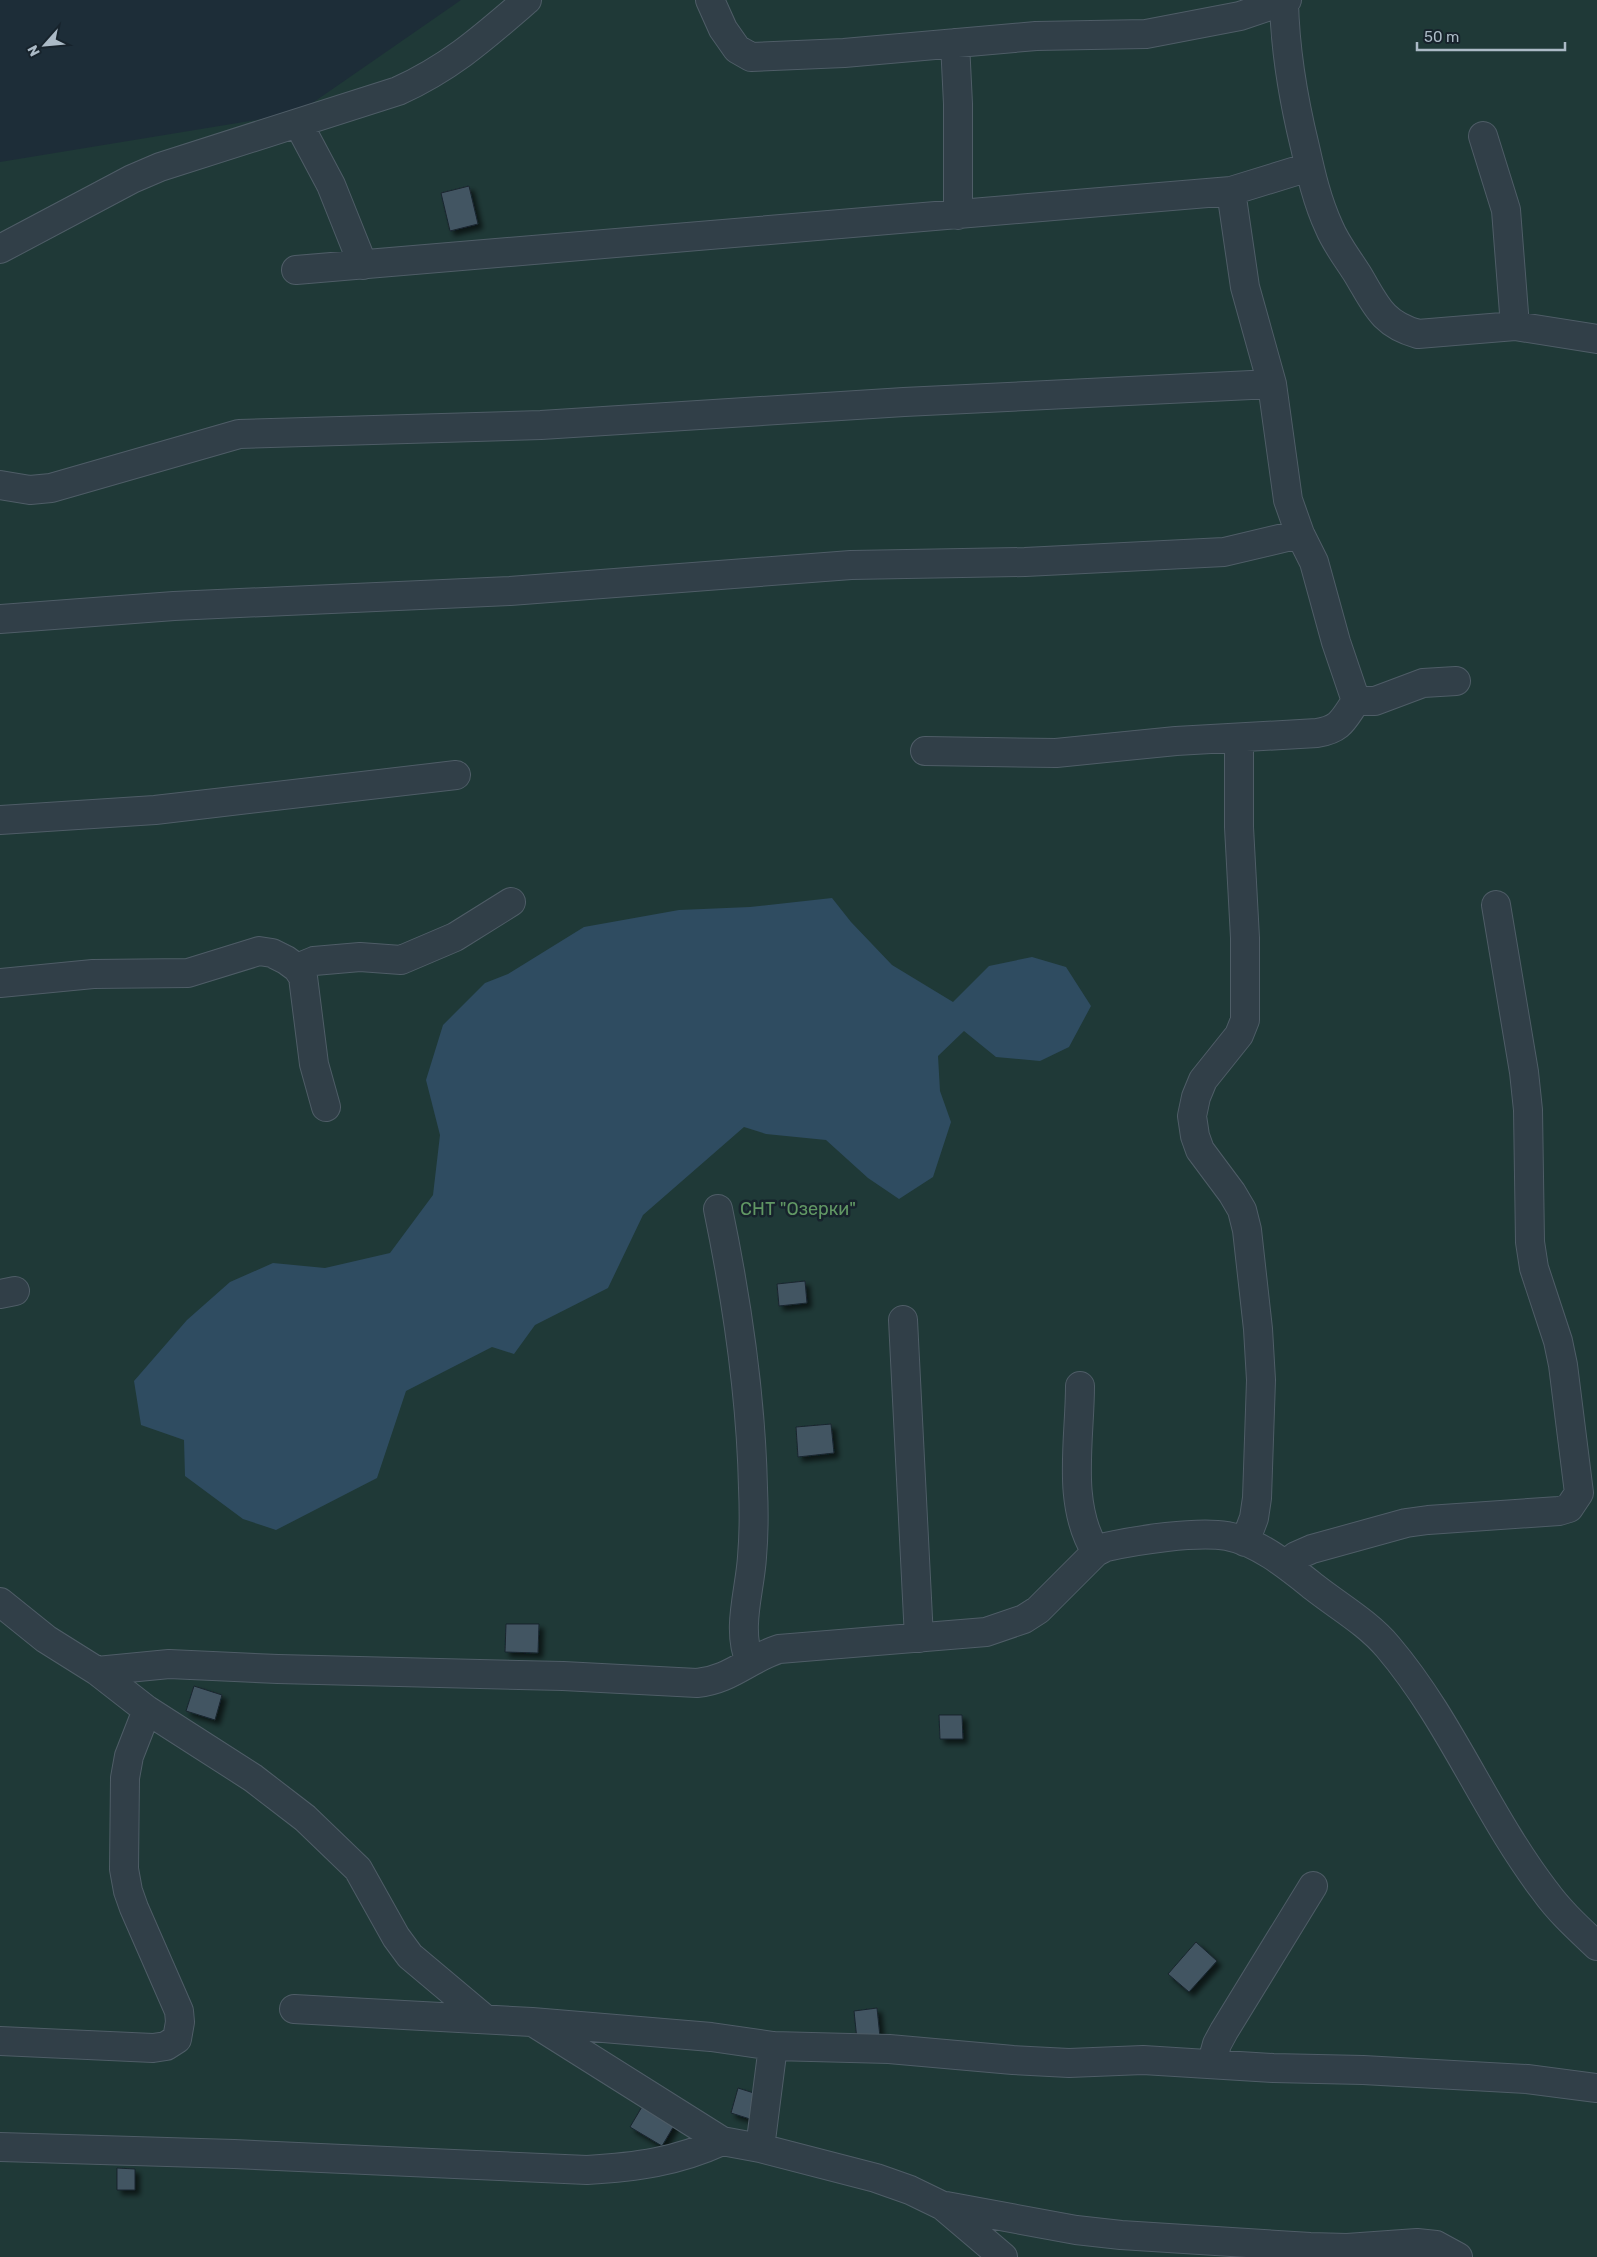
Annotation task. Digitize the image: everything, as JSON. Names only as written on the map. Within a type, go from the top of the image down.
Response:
[{"type":"street","points":[[0,249],[132,179],[160,167],[398,91],[429,77],[469,51],[527,0]]},
{"type":"street","points":[[710,0],[723,29],[737,49],[751,57],[844,54],[1036,36],[1146,34],[1240,16],[1286,1],[1287,63],[1309,167],[1322,211],[1330,229],[1376,305],[1389,322],[1402,330],[1418,334],[1515,326],[1597,339]]},
{"type":"street","points":[[955,43],[958,104],[958,215]]},
{"type":"street","points":[[298,123],[331,185],[363,265]]},
{"type":"street","points":[[1483,136],[1506,210],[1515,326]]},
{"type":"street","points":[[296,270],[1232,191],[1309,167]]},
{"type":"street","points":[[1232,191],[1245,286],[1272,384],[1283,475],[1300,534],[1314,562],[1336,642],[1356,701]]},
{"type":"street","points":[[0,485],[30,490],[51,488],[239,434],[542,425],[904,402],[1272,384]]},
{"type":"street","points":[[0,619],[174,606],[510,591],[831,566],[1128,558],[1224,552],[1300,534]]},
{"type":"street","points":[[1356,701],[1375,701],[1423,683],[1456,681]]},
{"type":"street","points":[[925,751],[1056,753],[1176,741],[1332,730],[1339,725],[1356,701]]},
{"type":"street","points":[[1239,738],[1239,827],[1245,938],[1245,1020],[1239,1035],[1203,1080],[1196,1097],[1192,1116],[1195,1136],[1200,1150],[1237,1202],[1247,1230],[1258,1328],[1261,1380],[1254,1518],[1244,1542]]},
{"type":"street","points":[[0,820],[155,810],[456,776]]},
{"type":"street","points":[[297,968],[314,961],[360,957],[402,960],[455,937],[511,902]]},
{"type":"street","points":[[1286,1564],[1296,1556],[1312,1549],[1406,1523],[1559,1511],[1569,1508],[1579,1493],[1564,1365],[1534,1268],[1530,1242],[1528,1110],[1524,1072],[1496,905]]},
{"type":"street","points":[[0,983],[93,974],[188,972],[259,951],[272,953],[297,968],[303,977],[314,1064],[326,1107]]},
{"type":"street","points":[[718,1209],[731,1276],[744,1363],[753,1486],[752,1558],[743,1636],[750,1662]]},
{"type":"street","points":[[903,1320],[919,1638]]},
{"type":"street","points":[[1080,1386],[1077,1474],[1083,1527],[1096,1552]]},
{"type":"street","points":[[97,1671],[169,1664],[278,1670],[563,1676],[697,1683],[715,1681],[779,1649],[986,1632],[1024,1619],[1038,1610],[1096,1552],[1120,1544],[1200,1535],[1227,1536],[1244,1542],[1286,1564],[1387,1645],[1447,1729],[1525,1863],[1564,1915],[1597,1946]]},
{"type":"street","points":[[0,1602],[46,1639],[97,1671],[147,1710],[253,1778],[305,1818],[346,1856],[358,1870],[396,1937],[410,1956],[485,2019]]},
{"type":"street","points":[[0,2041],[153,2048],[166,2046],[177,2039],[180,2022],[179,2011],[134,1908],[128,1891],[124,1869],[125,1778],[129,1756],[147,1710]]},
{"type":"street","points":[[1212,2062],[1224,2031],[1313,1886]]},
{"type":"street","points":[[294,2009],[532,2022],[711,2037],[773,2046],[889,2049],[1068,2063],[1143,2060],[1212,2062],[1273,2068],[1363,2070],[1527,2079],[1597,2088]]},
{"type":"street","points":[[532,2022],[722,2141],[760,2148],[876,2178],[910,2190],[942,2206],[1003,2257]]},
{"type":"street","points":[[760,2148],[773,2046]]},
{"type":"street","points":[[0,2147],[234,2154],[587,2170],[626,2168],[666,2162],[691,2155],[722,2141]]},
{"type":"street","points":[[942,2206],[1042,2224],[1121,2235],[1310,2247],[1347,2248],[1417,2244],[1436,2245],[1458,2257]]},
{"type":"green space","name":"СНТ \"Озерки\"","points":[[461,0],[1597,0],[1597,2257],[0,2257],[0,162],[298,113]]},
{"type":"water","points":[[832,898],[851,922],[892,965],[953,1002],[989,966],[1032,957],[1066,967],[1091,1006],[1069,1047],[1040,1061],[996,1057],[964,1031],[938,1056],[940,1091],[951,1122],[933,1177],[899,1199],[868,1178],[826,1140],[766,1134],[744,1127],[643,1215],[608,1288],[535,1325],[514,1354],[492,1347],[406,1391],[377,1478],[276,1530],[243,1519],[185,1476],[184,1440],[141,1425],[134,1381],[187,1320],[230,1282],[273,1263],[325,1268],[390,1253],[433,1195],[440,1135],[426,1080],[443,1025],[485,983],[508,974],[584,927],[679,910],[750,907]]},
{"type":"building","points":[[469,186],[478,224],[450,231],[441,193]]},
{"type":"building","points":[[805,1281],[807,1303],[779,1306],[777,1284]]},
{"type":"building","points":[[831,1424],[834,1453],[798,1457],[796,1427]]},
{"type":"building","points":[[506,1624],[539,1624],[538,1653],[505,1652]]},
{"type":"building","points":[[194,1686],[222,1695],[215,1720],[186,1711]]},
{"type":"building","points":[[939,1715],[962,1715],[963,1739],[940,1739]]},
{"type":"building","points":[[1196,1942],[1217,1961],[1189,1992],[1168,1974]]},
{"type":"building","points":[[877,2008],[880,2037],[857,2040],[854,2011]]},
{"type":"building","points":[[738,2088],[757,2094],[750,2119],[731,2113]]},
{"type":"building","points":[[646,2100],[678,2119],[662,2146],[630,2127]]},
{"type":"building","points":[[117,2168],[135,2169],[135,2190],[117,2190]]}]
